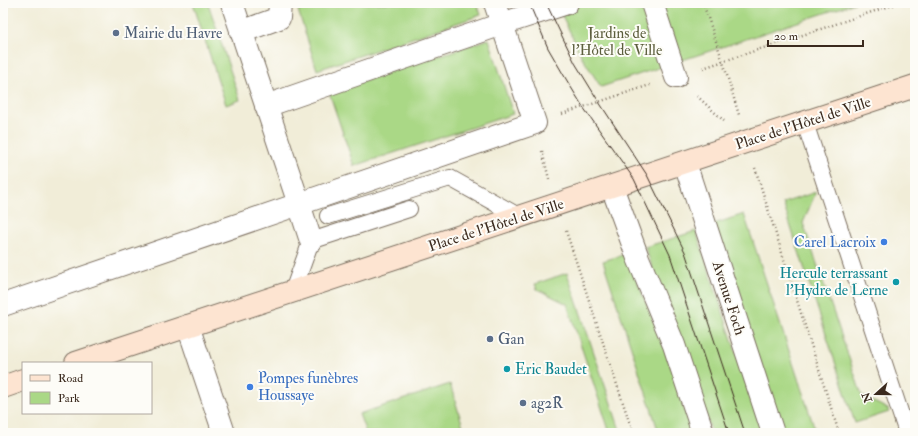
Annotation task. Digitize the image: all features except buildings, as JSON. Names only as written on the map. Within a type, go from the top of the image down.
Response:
[{"type":"main road","name":"Place de l'Hôtel de Ville","points":[[79,362],[915,86]]},
{"type":"main road","points":[[3,387],[22,380]]},
{"type":"street","points":[[232,3],[311,241]]},
{"type":"street","points":[[241,32],[279,18],[280,3]]},
{"type":"street","points":[[3,305],[534,123],[495,3]]},
{"type":"street","points":[[266,106],[567,3]]},
{"type":"street","points":[[652,3],[676,76]]},
{"type":"street","name":"Avenue Foch","points":[[685,162],[774,433]]},
{"type":"street","points":[[612,186],[638,258],[674,345],[703,433]]},
{"type":"street","points":[[188,326],[224,433]]},
{"type":"lane","points":[[805,123],[907,433]]},
{"type":"lane","points":[[328,216],[450,178],[520,217]]},
{"type":"lane","points":[[293,291],[311,241],[409,209]]},
{"type":"path","points":[[704,3],[724,62],[747,142]]},
{"type":"path","points":[[724,62],[899,3]]},
{"type":"path","points":[[633,433],[557,205],[534,123],[676,76],[727,124]]},
{"type":"path","points":[[754,165],[840,433]]},
{"type":"green space","points":[[193,3],[208,3],[240,100],[226,105]]},
{"type":"green space","points":[[310,3],[477,3],[481,15],[317,70],[298,10],[311,6]]},
{"type":"green space","name":"Jardins de l'Hôtel de Ville","points":[[556,3],[855,3],[601,87],[583,59]]},
{"type":"green space","points":[[489,39],[513,114],[354,166],[329,92]]},
{"type":"green space","points":[[816,192],[803,223],[862,396],[888,409],[889,412],[855,423],[783,203]]},
{"type":"green space","points":[[744,214],[816,433],[782,433],[714,224]]},
{"type":"green space","points":[[696,231],[763,433],[712,433],[645,247]]},
{"type":"green space","points":[[626,254],[666,352],[692,433],[659,433],[603,261]]},
{"type":"green space","points":[[567,273],[621,433],[610,433],[567,304],[537,289],[535,284]]},
{"type":"green space","points":[[450,384],[465,433],[366,433],[359,414]]},
{"type":"tram line","points":[[529,3],[548,48],[566,79],[583,107],[634,179],[670,255],[729,433]]},
{"type":"tram line","points":[[546,3],[575,63],[647,175],[685,252],[745,433]]},
{"type":"place","name":"Mairie du Havre","points":[[116,33]]},
{"type":"place","name":"Carel Lacroix","points":[[884,242]]},
{"type":"place","name":"Hercule terrassant l'Hydre de Lerne","points":[[896,282]]},
{"type":"place","name":"Gan","points":[[490,339]]},
{"type":"place","name":"Eric Baudet","points":[[507,369]]},
{"type":"place","name":"Pompes funèbres Houssaye","points":[[250,387]]},
{"type":"place","name":"ag2R","points":[[523,403]]}]
